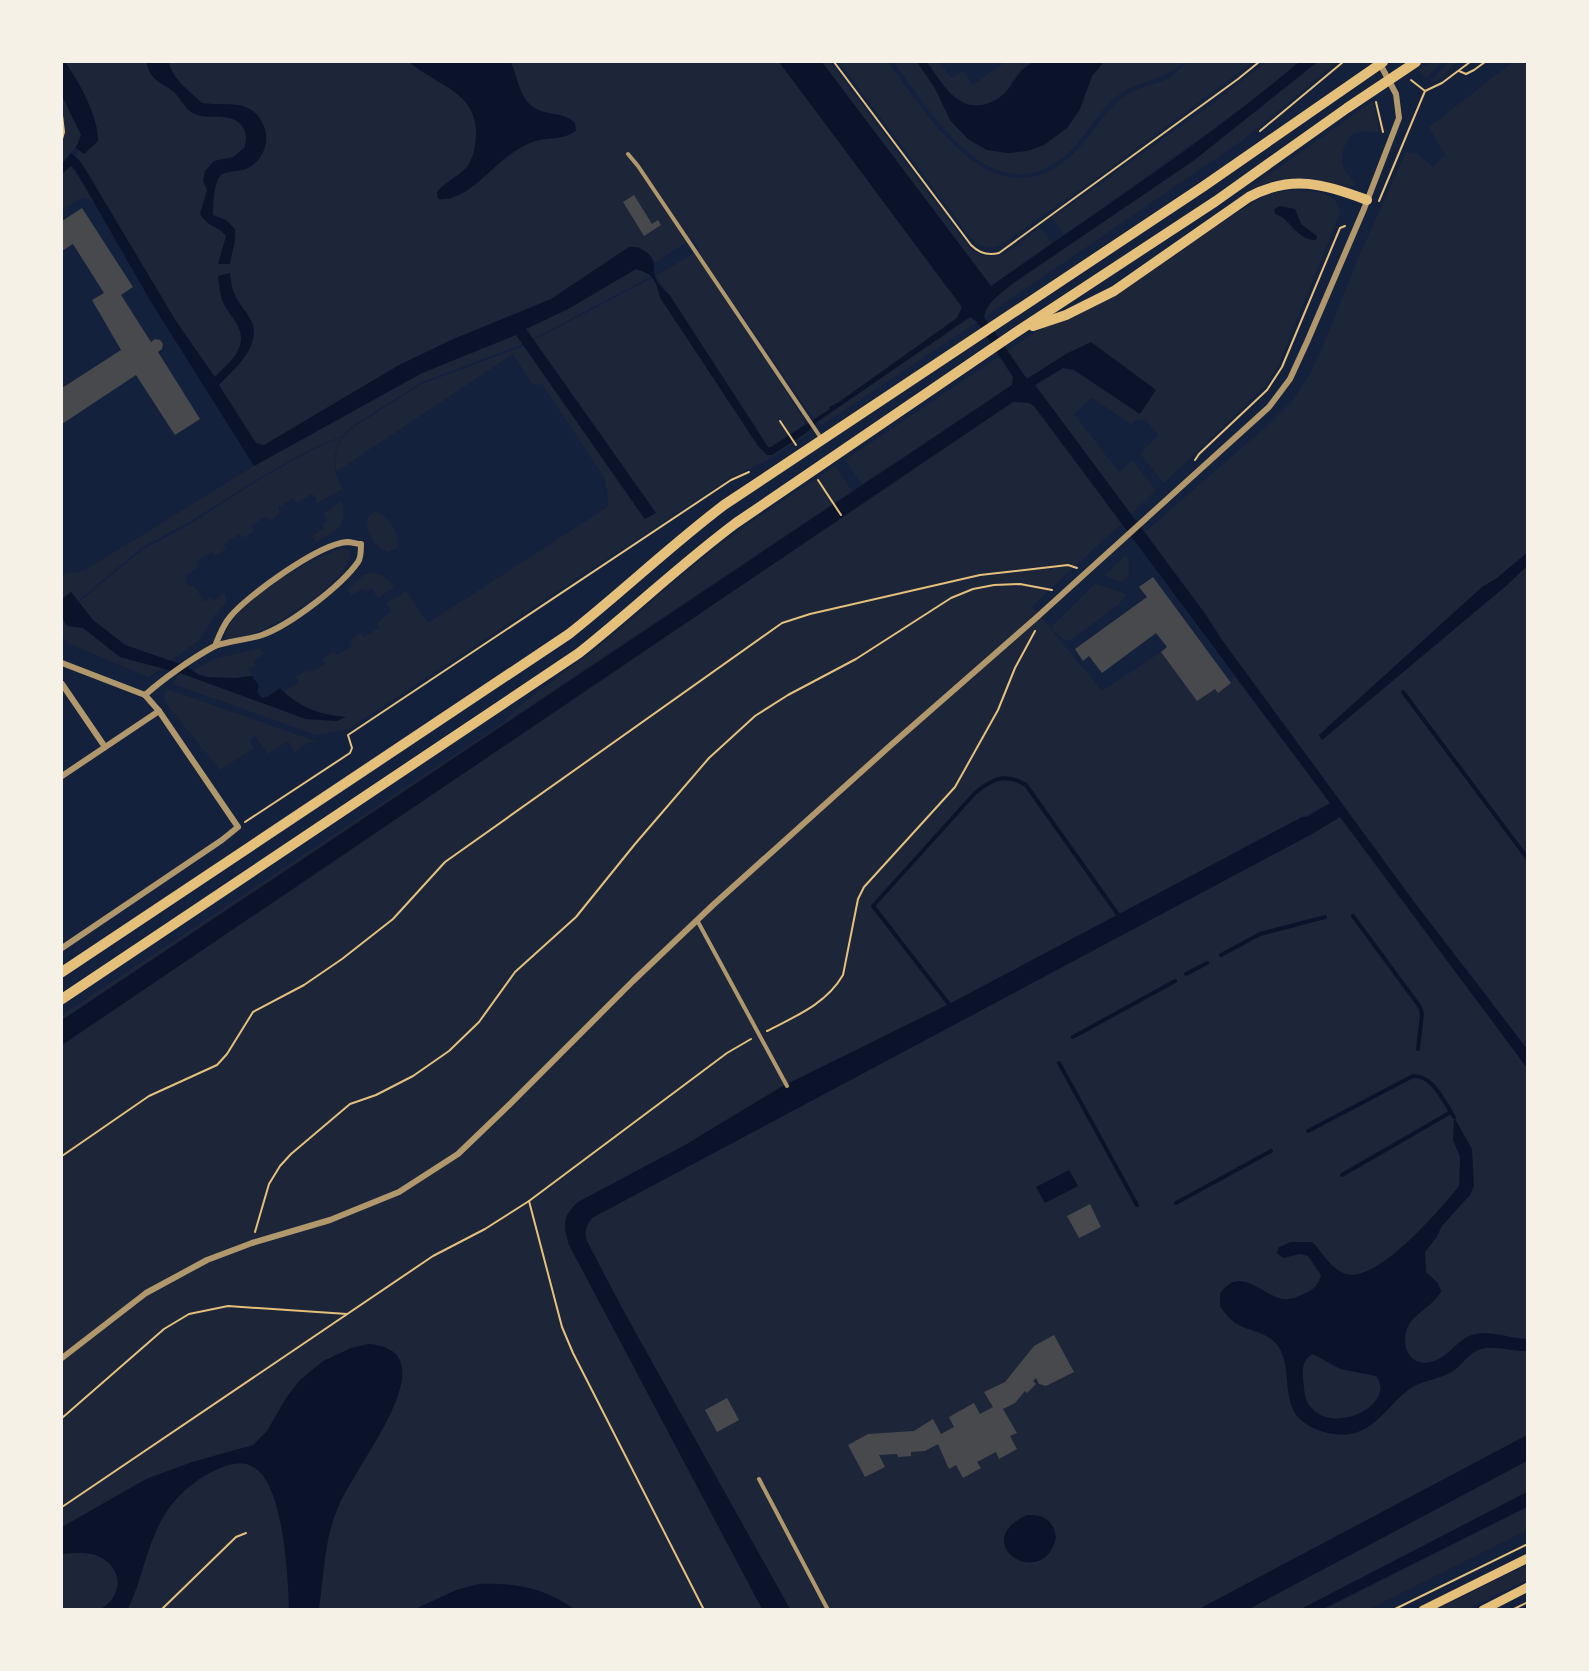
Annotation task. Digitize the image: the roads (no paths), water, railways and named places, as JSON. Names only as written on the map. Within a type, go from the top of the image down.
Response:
[{"type":"main road","points":[[62,972],[569,634],[691,530],[724,505],[1204,186],[1381,62]]},
{"type":"main road","points":[[62,999],[579,654],[704,547],[736,523],[1018,331],[1216,201],[1416,62]]},
{"type":"main road","points":[[1018,331],[1066,315],[1113,291],[1264,189],[1290,183],[1322,185],[1367,200]]},
{"type":"main road","points":[[1423,1610],[1527,1558]]},
{"type":"main road","points":[[1483,1610],[1527,1587]]},
{"type":"street","points":[[62,1358],[146,1293],[207,1260],[252,1243],[330,1220],[399,1192],[458,1154],[697,920],[1269,407],[1290,380],[1358,222],[1399,118],[1396,94],[1381,62]]},
{"type":"street","points":[[145,695],[159,683],[215,646],[266,634],[307,608],[334,587],[359,560],[361,544],[348,542],[337,545],[282,573],[240,606],[228,619],[215,646]]},
{"type":"street","points":[[62,663],[145,695],[159,711],[238,827],[62,948]]},
{"type":"street","points":[[63,687],[105,747]]},
{"type":"street","points":[[62,776],[159,711]]},
{"type":"lane","points":[[628,154],[639,166],[697,251],[823,441]]},
{"type":"lane","points":[[697,920],[787,1086]]},
{"type":"lane","points":[[759,1479],[828,1610]]},
{"type":"waterway","points":[[1403,692],[1528,859]]},
{"type":"waterway","points":[[952,1008],[873,906],[975,793],[987,784],[1005,778],[1026,785],[1119,916]]},
{"type":"waterway","points":[[1353,916],[1420,1007],[1422,1014],[1418,1049]]},
{"type":"waterway","points":[[1221,955],[1260,934],[1325,917]]},
{"type":"waterway","points":[[1186,974],[1207,963]]},
{"type":"waterway","points":[[1073,1037],[1175,981]]},
{"type":"waterway","points":[[1059,1063],[1137,1205]]},
{"type":"waterway","points":[[1308,1131],[1413,1076],[1420,1077],[1432,1085],[1454,1117]]},
{"type":"waterway","points":[[1342,1175],[1451,1112]]},
{"type":"waterway","points":[[1176,1203],[1271,1151]]}]
